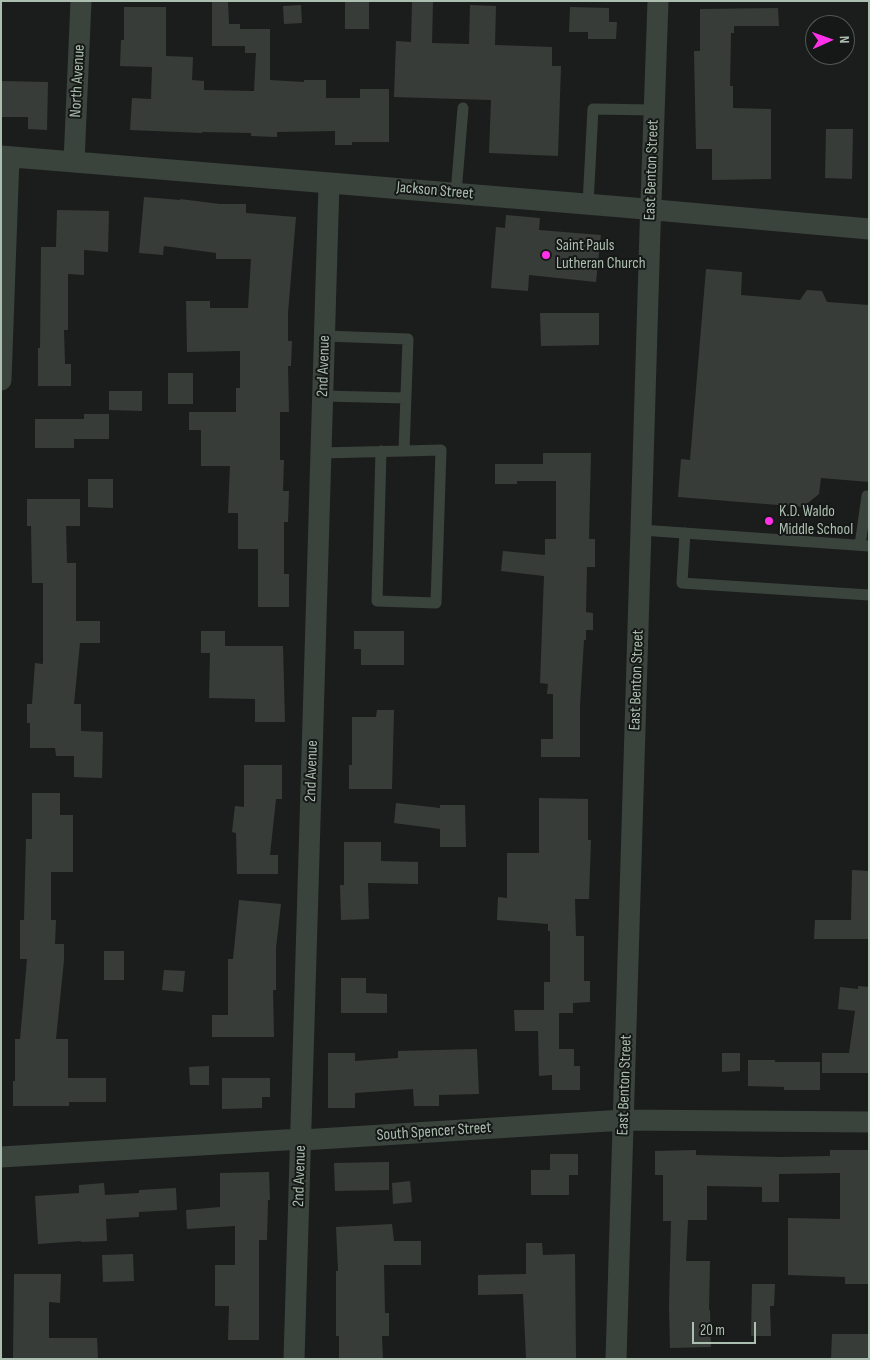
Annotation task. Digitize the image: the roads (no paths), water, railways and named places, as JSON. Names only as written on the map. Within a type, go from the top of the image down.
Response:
[{"type":"street","name":"North Avenue","points":[[74,162],[82,1]]},
{"type":"street","name":"East Benton Street","points":[[616,1359],[650,209],[658,1]]},
{"type":"street","name":"Jackson Street","points":[[5,156],[869,229]]},
{"type":"street","points":[[1,380],[5,156]]},
{"type":"street","name":"2nd Avenue","points":[[294,1359],[329,183]]},
{"type":"street","name":"South Spencer Street","points":[[1,1157],[301,1139],[316,1140],[624,1120],[869,1122]]},
{"type":"lane","points":[[456,193],[463,108]]},
{"type":"lane","points":[[588,204],[593,109],[654,110]]},
{"type":"lane","points":[[325,336],[408,339],[404,451]]},
{"type":"lane","points":[[323,396],[406,398]]},
{"type":"lane","points":[[321,453],[381,451],[441,450],[436,604],[377,601],[381,451]]},
{"type":"lane","points":[[641,530],[864,546],[867,496],[869,496]]},
{"type":"lane","points":[[686,533],[682,583],[869,595]]},
{"type":"place","name":"Saint Pauls Lutheran Church","points":[[546,255]]},
{"type":"place","name":"K.D. Waldo Middle School","points":[[769,521]]}]
